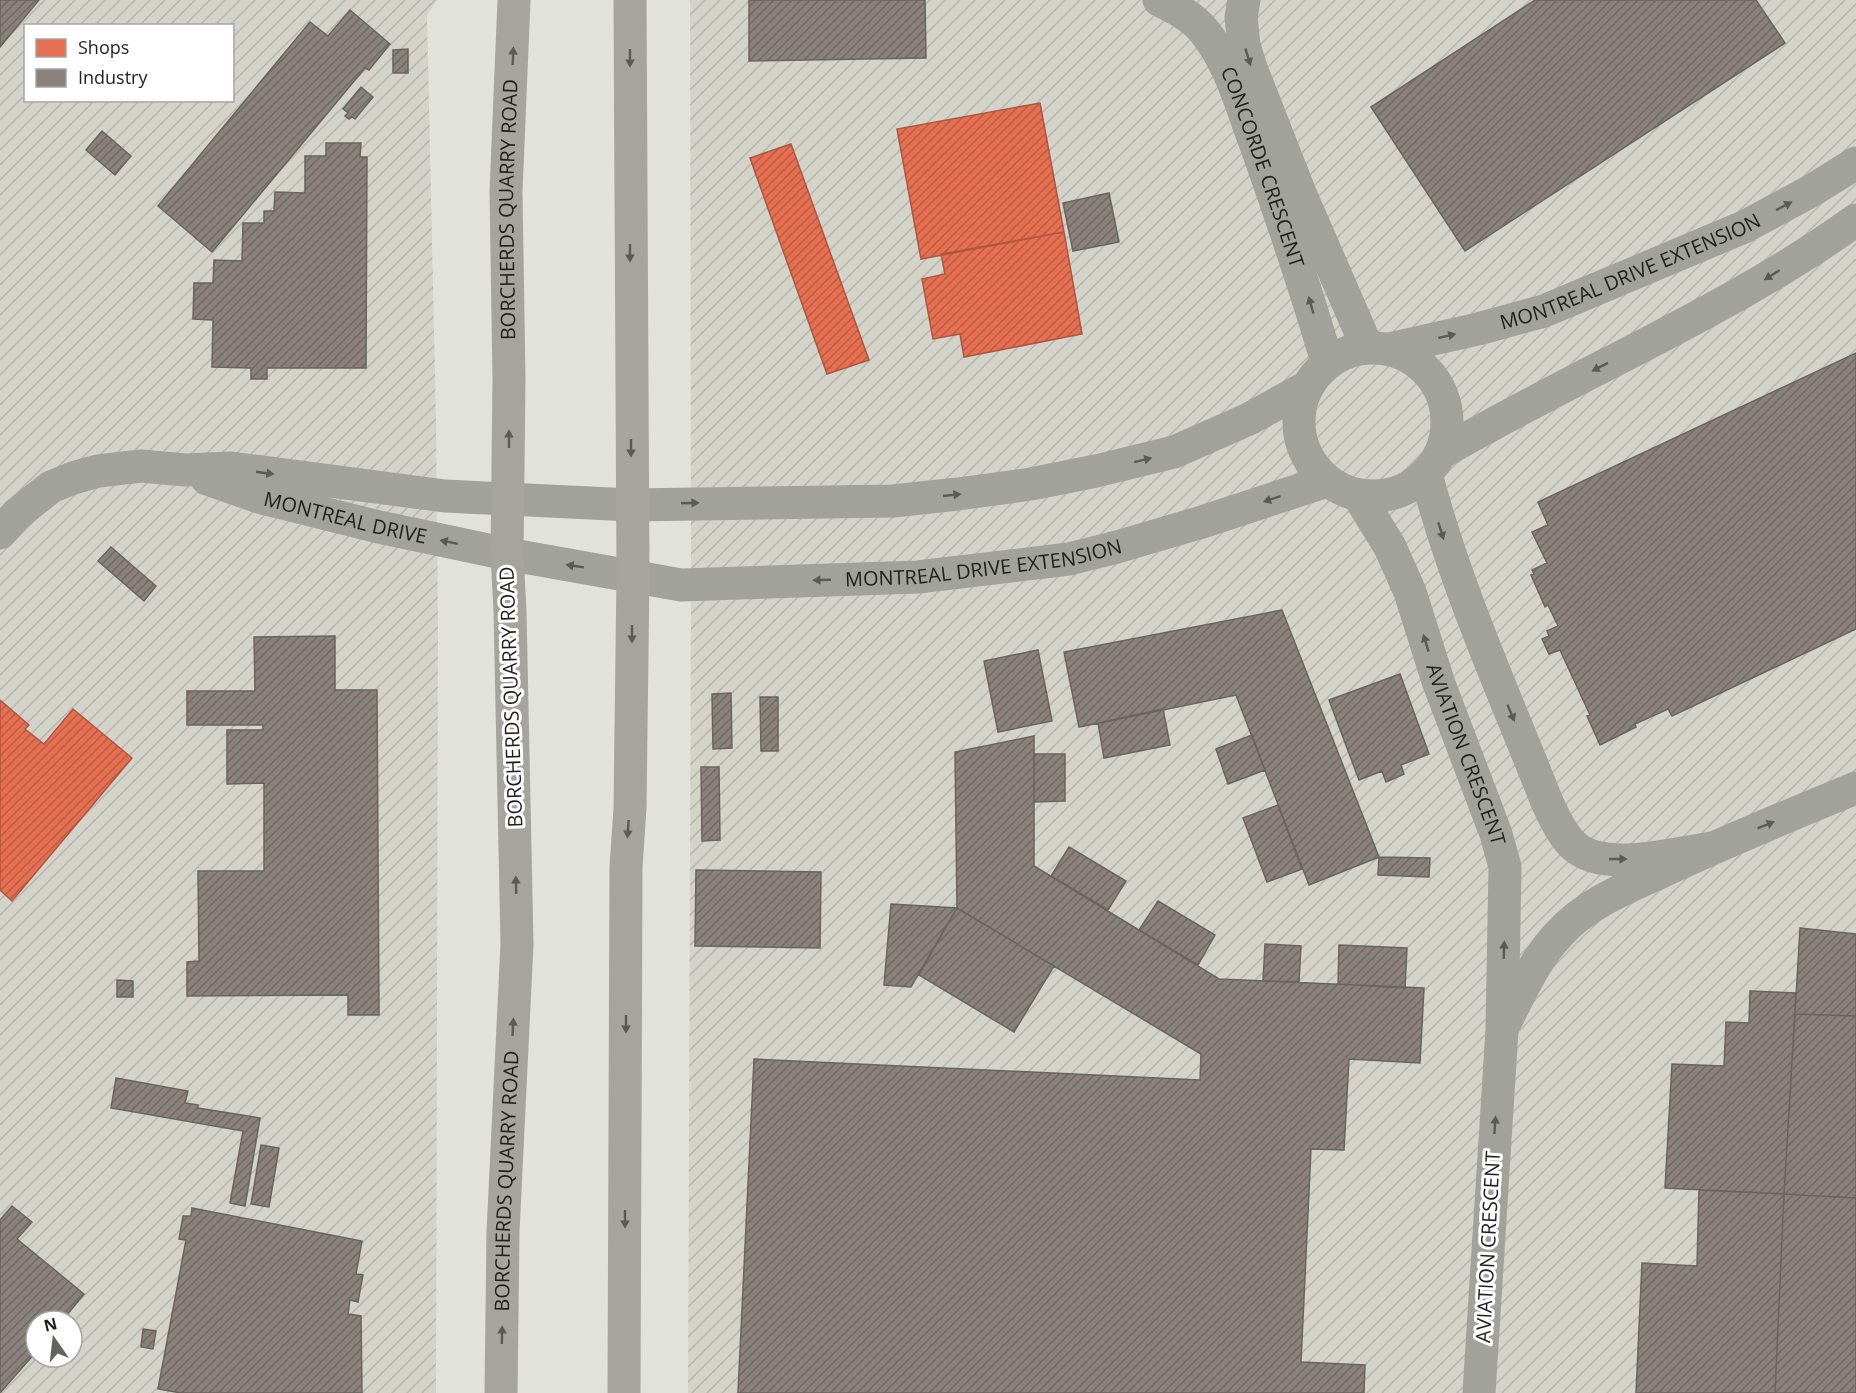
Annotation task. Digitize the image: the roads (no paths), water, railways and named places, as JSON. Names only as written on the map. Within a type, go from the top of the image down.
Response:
[{"type":"main road","name":"BORCHERDS QUARRY ROAD","points":[[501,1393],[503,1232],[517,944],[507,554],[509,380],[506,192],[514,0]]},
{"type":"main road","points":[[624,1393],[626,867],[630,808],[633,575],[630,0]]},
{"type":"street","name":"CONCORDE CRESCENT","points":[[1159,0],[1182,13],[1203,30],[1220,53],[1276,199],[1327,362]]},
{"type":"street","name":"CONCORDE CRESCENT","points":[[1244,0],[1240,17],[1244,45],[1251,68],[1300,193],[1378,348]]},
{"type":"street","name":"MONTREAL DRIVE EXTENSION","points":[[1378,348],[1478,329],[1565,303],[1744,227],[1811,191],[1856,163]]},
{"type":"street","points":[[1433,464],[1447,432],[1446,410],[1440,389],[1427,371],[1410,357],[1378,348],[1353,350],[1327,362],[1307,387],[1300,408],[1298,429],[1304,450],[1315,469],[1327,481],[1344,491],[1358,495],[1378,496],[1397,492],[1414,483],[1433,464],[1512,413],[1761,282],[1829,240],[1856,220]]},
{"type":"street","points":[[631,505],[893,501],[1031,484],[1174,452],[1248,419],[1307,387]]},
{"type":"street","name":"AVIATION CRESCENT","points":[[1433,464],[1438,522],[1464,597],[1547,802],[1561,831],[1575,847],[1601,859],[1648,857],[1712,848]]},
{"type":"street","name":"MONTREAL DRIVE","points":[[0,533],[17,514],[51,488],[73,478],[98,471],[141,466],[186,470],[231,468],[445,496],[631,505]]},
{"type":"street","name":"MONTREAL DRIVE","points":[[186,470],[226,487],[262,498],[379,527],[507,554],[633,575]]},
{"type":"street","name":"MONTREAL DRIVE EXTENSION","points":[[633,575],[681,585],[918,577],[1058,560],[1118,547],[1327,481]]},
{"type":"street","name":"AVIATION CRESCENT","points":[[1358,495],[1390,547],[1410,592],[1438,681],[1501,848],[1505,867],[1502,1030],[1479,1393]]},
{"type":"street","name":"AVIATION CRESCENT","points":[[1502,1030],[1544,950],[1583,912],[1609,897],[1712,848],[1856,788]]}]
